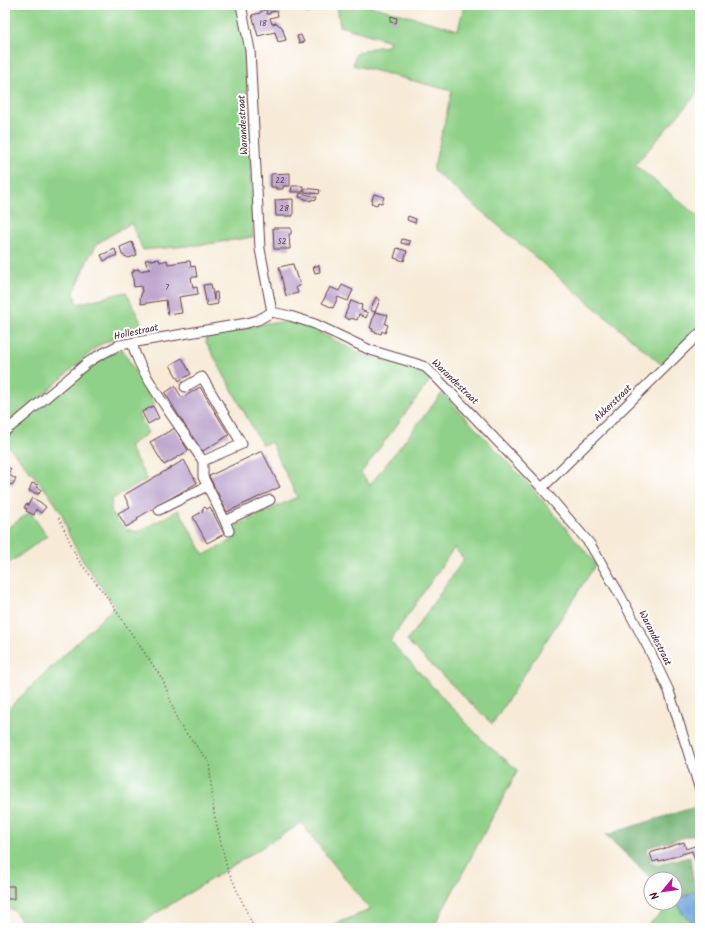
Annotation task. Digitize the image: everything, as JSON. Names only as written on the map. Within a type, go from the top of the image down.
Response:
[{"type":"street","name":"Warandestraat","points":[[241,5],[250,50],[260,249],[272,312],[315,324],[370,350],[425,367],[542,488],[590,544],[649,649],[669,691],[700,790]]},
{"type":"street","name":"Hollestraat","points":[[5,431],[96,357],[119,345],[247,323],[258,320],[272,312]]},
{"type":"street","name":"Akkerstraat","points":[[542,488],[700,333]]},
{"type":"street","points":[[132,343],[135,355],[142,370],[163,404],[203,461],[203,477],[229,531]]},
{"type":"street","points":[[185,386],[202,376],[242,444],[203,461]]},
{"type":"street","points":[[159,510],[207,486]]},
{"type":"street","points":[[225,521],[270,500]]},
{"type":"path","points":[[59,518],[78,560],[104,593],[164,680],[179,724],[209,762],[214,812],[227,868],[254,928]]},
{"type":"green space","points":[[5,5],[236,5],[244,37],[249,116],[253,237],[208,244],[143,250],[131,223],[98,243],[88,259],[74,293],[77,304],[126,292],[145,331],[118,337],[99,345],[40,398],[5,425]]},
{"type":"green space","points":[[337,5],[365,5],[458,30],[464,5],[700,5],[700,90],[635,165],[700,218],[700,327],[662,365],[433,170],[452,91],[353,65],[356,54],[372,48],[388,46],[390,41],[340,26]]},
{"type":"green space","points":[[291,322],[313,329],[363,355],[418,369],[431,379],[361,473],[370,485],[442,393],[532,488],[596,564],[492,724],[407,641],[464,559],[454,548],[390,641],[485,743],[518,770],[433,928],[325,928],[370,910],[301,823],[133,928],[28,928],[13,910],[6,907],[5,712],[115,606],[82,560],[69,535],[62,514],[49,494],[5,442],[5,437],[105,357],[122,349],[155,405],[138,414],[148,433],[129,446],[147,479],[112,499],[111,510],[117,521],[126,529],[138,532],[179,510],[204,555],[236,538],[236,526],[297,497],[271,442],[262,445],[206,342],[207,336],[267,323]]},
{"type":"green space","points":[[30,512],[47,536],[5,566],[5,530]]},
{"type":"green space","points":[[698,806],[700,813],[700,833],[647,848],[652,865],[690,857],[695,892],[683,897],[683,871],[644,871],[606,835]]},
{"type":"green space","points":[[663,911],[681,911],[696,928],[645,928]]},
{"type":"water","points":[[700,889],[700,928],[696,928],[682,913],[683,897]]},
{"type":"building","points":[[264,5],[273,5],[274,8],[266,10],[267,14],[277,11],[278,16],[270,18],[272,24],[276,23],[282,27],[286,40],[278,42],[275,32],[258,36],[252,15],[265,10]]},
{"type":"building","points":[[311,5],[312,10],[304,12],[303,7]]},
{"type":"building","points":[[391,16],[397,18],[396,23],[390,22]]},
{"type":"building","points":[[301,35],[304,42],[299,43],[297,36]]},
{"type":"building","points":[[290,173],[290,186],[283,186],[283,189],[271,187],[271,174]]},
{"type":"building","points":[[292,186],[303,186],[303,192],[291,192]]},
{"type":"building","points":[[305,188],[320,190],[319,194],[304,192]]},
{"type":"building","points":[[300,193],[317,197],[316,200],[312,199],[311,201],[299,197]]},
{"type":"building","points":[[374,194],[384,197],[382,203],[378,202],[377,205],[371,203]]},
{"type":"building","points":[[293,199],[293,216],[276,216],[275,200]]},
{"type":"building","points":[[408,216],[416,219],[415,223],[407,220]]},
{"type":"building","points":[[273,228],[291,228],[291,234],[289,234],[290,249],[274,249]]},
{"type":"building","points":[[402,239],[410,241],[409,245],[401,243]]},
{"type":"building","points":[[132,242],[137,255],[129,258],[122,255],[120,247]]},
{"type":"building","points":[[397,248],[407,251],[404,261],[394,258]]},
{"type":"building","points":[[115,249],[117,255],[104,261],[101,255]]},
{"type":"building","points":[[159,259],[160,262],[167,260],[168,264],[190,261],[191,267],[195,266],[197,277],[191,277],[193,288],[197,287],[198,294],[179,297],[182,313],[168,315],[166,300],[141,304],[141,286],[134,287],[132,272],[134,272],[133,270],[139,269],[139,271],[151,269],[147,266],[145,260]]},
{"type":"building","points":[[293,264],[300,286],[296,287],[298,293],[286,296],[279,267]]},
{"type":"building","points":[[319,265],[320,272],[315,273],[313,267]]},
{"type":"building","points":[[211,284],[214,300],[214,293],[217,292],[218,304],[207,306],[203,285]]},
{"type":"building","points":[[342,285],[353,290],[348,301],[338,297],[333,308],[322,303],[330,287],[339,291]]},
{"type":"building","points":[[376,297],[380,300],[375,312],[370,310]]},
{"type":"building","points":[[351,301],[362,305],[361,310],[368,313],[366,318],[359,314],[357,320],[351,318],[350,320],[344,317]]},
{"type":"building","points":[[375,312],[388,315],[385,324],[388,325],[385,333],[382,331],[381,334],[372,331],[373,329],[370,328]]},
{"type":"building","points":[[182,358],[191,374],[179,381],[170,365]]},
{"type":"building","points":[[175,386],[182,398],[200,387],[229,435],[201,452],[165,393]]},
{"type":"building","points":[[153,406],[159,418],[148,424],[142,412]]},
{"type":"building","points":[[175,428],[188,451],[164,465],[150,442]]},
{"type":"building","points":[[262,451],[280,487],[227,512],[209,476]]},
{"type":"building","points":[[184,460],[197,483],[137,518],[138,520],[126,527],[118,513],[130,507],[124,495]]},
{"type":"building","points":[[5,465],[11,469],[7,474],[16,479],[12,485],[5,482]]},
{"type":"building","points":[[32,483],[38,485],[37,487],[41,489],[39,494],[29,491]]},
{"type":"building","points":[[32,498],[46,507],[41,513],[36,509],[34,515],[26,511],[27,509],[24,508],[26,504],[28,505]]},
{"type":"building","points":[[205,507],[207,509],[210,507],[224,534],[207,543],[193,517],[203,511],[202,509]]},
{"type":"building","points":[[684,842],[686,849],[700,844],[700,877],[692,851],[653,862],[650,853]]},
{"type":"building","points":[[6,886],[14,886],[14,899],[7,899]]}]
